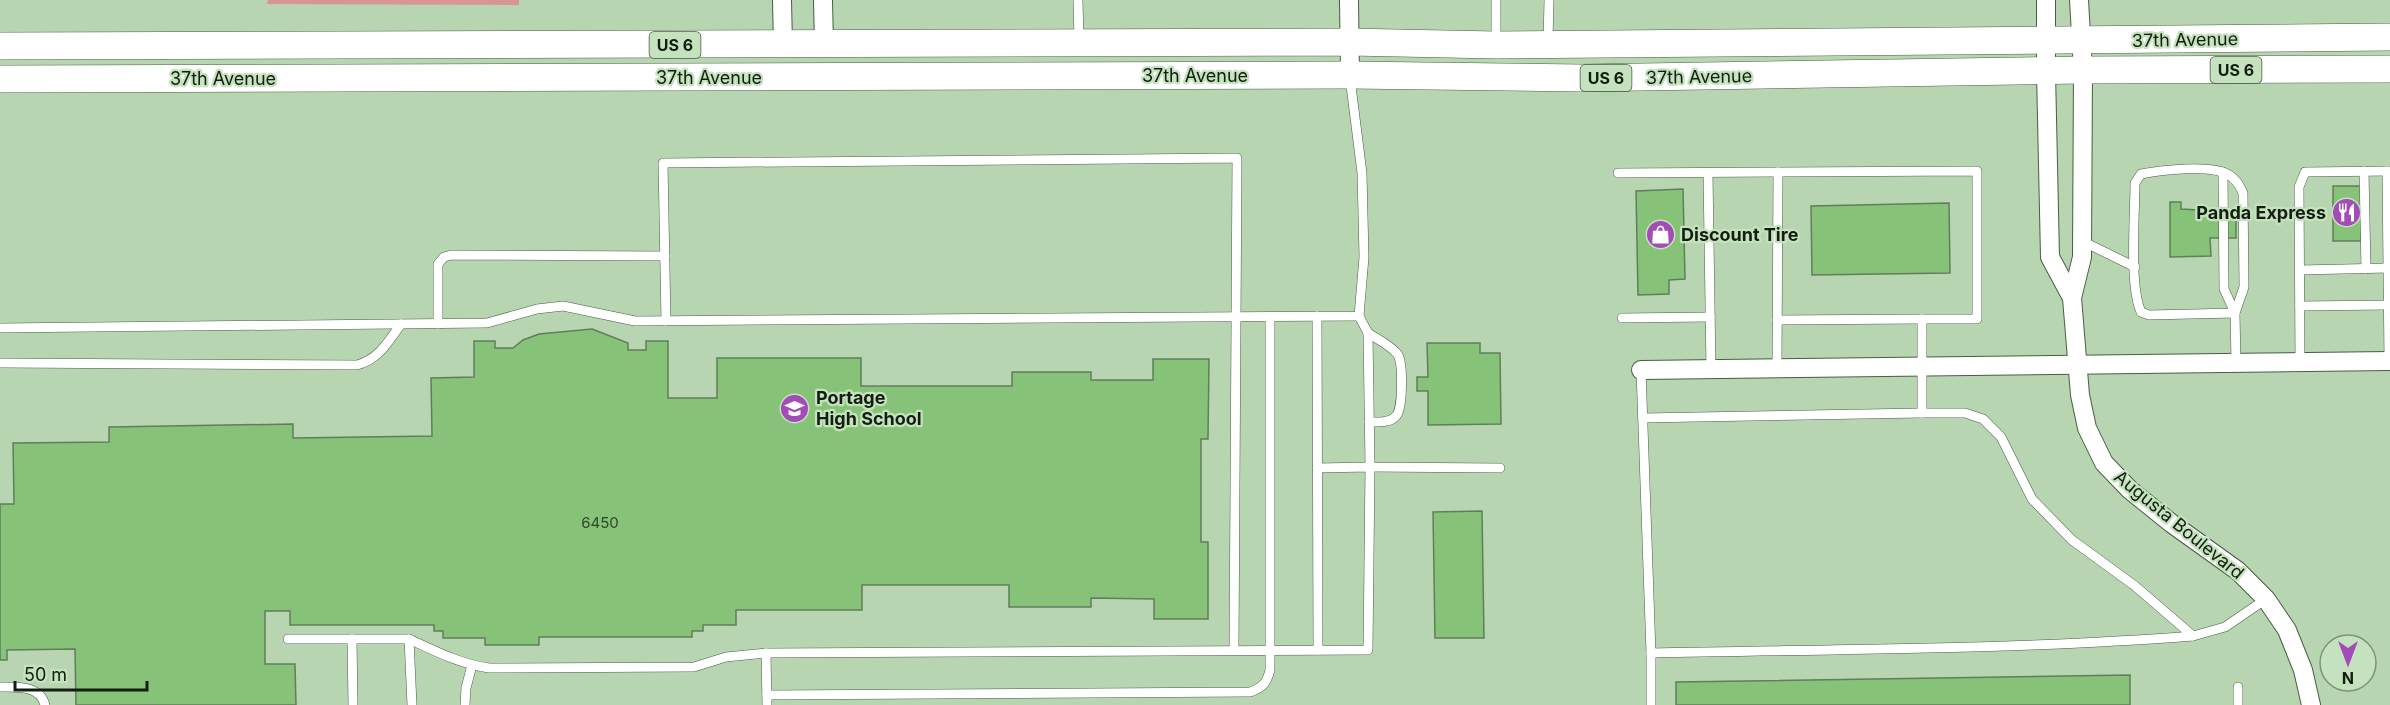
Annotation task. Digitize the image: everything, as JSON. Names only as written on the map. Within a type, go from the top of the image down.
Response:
[{"type":"main road","name":"37th Avenue","points":[[0,46],[1349,42],[1496,45],[2046,42],[2390,37]]},
{"type":"main road","name":"37th Avenue","points":[[0,79],[1350,75],[1581,78],[2083,70],[2390,69]]},
{"type":"street","points":[[782,0],[783,45]]},
{"type":"street","points":[[823,0],[824,45]]},
{"type":"street","name":"Augusta Boulevard","points":[[2046,0],[2050,257],[2072,298]]},
{"type":"street","name":"Augusta Boulevard","points":[[2079,0],[2083,70],[2082,257],[2072,298],[2080,395],[2087,428],[2104,463],[2130,490],[2171,523],[2238,571],[2266,599],[2287,630],[2303,670],[2311,705]]},
{"type":"street","points":[[1350,75],[1349,42],[1352,1]]},
{"type":"street","points":[[1641,370],[2389,361]]},
{"type":"lane","points":[[1078,0],[1079,43]]},
{"type":"lane","points":[[1496,0],[1496,45]]},
{"type":"lane","points":[[1548,44],[1549,0]]},
{"type":"lane","points":[[288,639],[409,639],[447,657],[489,668],[694,667],[726,657],[766,653],[1368,650],[1370,467],[1368,333],[1359,316],[1364,257],[1362,173],[1350,75]]},
{"type":"lane","points":[[666,321],[663,163],[1237,158],[1238,317],[1234,650]]},
{"type":"lane","points":[[2235,313],[2149,315],[2141,312],[2138,304],[2135,267],[2135,183],[2141,174],[2166,169],[2223,172],[2237,182],[2243,193],[2244,287],[2235,313],[2236,363]]},
{"type":"lane","points":[[1618,173],[1977,171],[1977,319],[1777,320]]},
{"type":"lane","points":[[2364,171],[2366,269]]},
{"type":"lane","points":[[2300,362],[2299,187],[2305,172],[2364,171],[2389,171],[2389,361]]},
{"type":"lane","points":[[1777,369],[1778,172]]},
{"type":"lane","points":[[2223,172],[2224,289],[2235,313]]},
{"type":"lane","points":[[1708,173],[1711,370]]},
{"type":"lane","points":[[2082,241],[2135,267]]},
{"type":"lane","points":[[438,324],[438,264],[444,257],[451,255],[665,256]]},
{"type":"lane","points":[[2300,270],[2388,268]]},
{"type":"lane","points":[[2300,306],[2389,305]]},
{"type":"lane","points":[[0,328],[493,323],[524,312],[563,306],[627,321],[1359,316]]},
{"type":"lane","points":[[1317,316],[1318,650]]},
{"type":"lane","points":[[766,653],[767,700],[1250,692],[1261,688],[1268,679],[1270,650],[1270,317]]},
{"type":"lane","points":[[1622,318],[1710,318]]},
{"type":"lane","points":[[1922,319],[1922,413]]},
{"type":"lane","points":[[0,363],[357,365],[370,361],[383,350],[400,324]]},
{"type":"lane","points":[[1368,333],[1396,352],[1401,361],[1401,408],[1396,417],[1385,422],[1369,422]]},
{"type":"lane","points":[[1641,370],[1651,705]]},
{"type":"lane","points":[[1643,418],[1965,413],[1983,419],[2001,437],[2032,500],[2072,540],[2135,586],[2193,636]]},
{"type":"lane","points":[[1317,468],[1500,468]]},
{"type":"lane","points":[[1651,652],[1989,646],[2123,642],[2193,636],[2225,627],[2266,599]]},
{"type":"lane","points":[[352,639],[353,705]]},
{"type":"lane","points":[[409,639],[412,705]]},
{"type":"lane","points":[[465,705],[466,688],[472,665]]},
{"type":"lane","points":[[0,687],[28,688],[37,693],[44,700],[45,705]]},
{"type":"lane","points":[[2238,687],[2238,705]]},
{"type":"shaded area","points":[[268,0],[519,0],[519,5],[267,4]]},
{"type":"building","name":"Panda Express","points":[[2333,186],[2361,186],[2361,241],[2333,241]]},
{"type":"building","name":"Discount Tire","points":[[1683,189],[1685,279],[1669,280],[1669,294],[1638,295],[1636,191]]},
{"type":"building","points":[[2170,202],[2181,202],[2181,209],[2236,212],[2236,238],[2210,238],[2211,256],[2170,257]]},
{"type":"building","points":[[1949,203],[1950,273],[1812,275],[1811,206]]},
{"type":"building","name":"Portage High School","points":[[592,329],[628,343],[628,350],[646,350],[646,341],[668,341],[668,398],[717,398],[717,358],[861,358],[861,386],[1012,386],[1012,372],[1091,372],[1091,380],[1153,380],[1153,359],[1209,359],[1208,439],[1201,439],[1201,542],[1208,542],[1208,619],[1154,619],[1154,599],[1091,598],[1091,607],[1009,607],[1009,585],[862,585],[862,610],[736,610],[736,625],[703,625],[703,631],[692,631],[692,637],[539,637],[539,645],[485,645],[485,638],[443,638],[443,631],[434,631],[434,625],[290,625],[290,611],[265,611],[265,664],[295,664],[296,705],[76,705],[75,649],[7,650],[7,660],[0,660],[0,504],[14,504],[13,443],[109,442],[109,427],[293,424],[293,438],[432,436],[431,378],[474,377],[474,341],[495,341],[495,348],[513,348],[523,340],[539,334]]},
{"type":"building","points":[[1427,343],[1480,343],[1480,353],[1500,353],[1501,424],[1428,425],[1428,391],[1417,391],[1417,377],[1428,377]]},
{"type":"building","points":[[1482,511],[1484,638],[1435,638],[1433,512]]},
{"type":"building","points":[[2130,675],[2130,705],[1676,705],[1676,682]]},
{"type":"place","name":"Panda Express","points":[[2347,213]]},
{"type":"place","name":"Discount Tire","points":[[1660,235]]},
{"type":"place","name":"Portage High School","points":[[795,408]]}]
